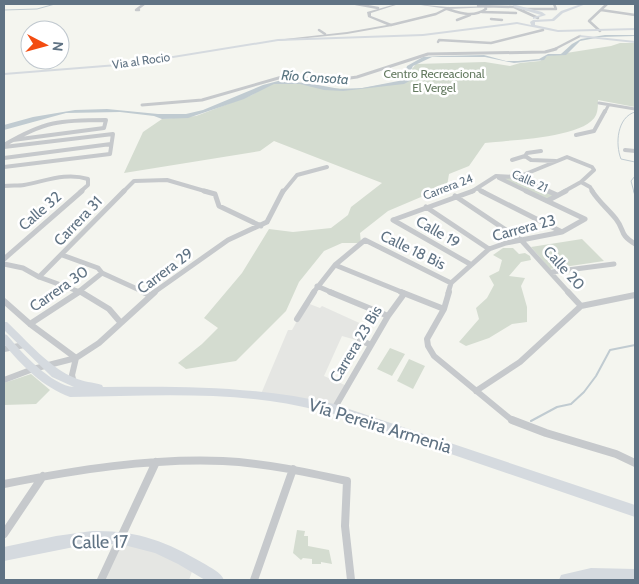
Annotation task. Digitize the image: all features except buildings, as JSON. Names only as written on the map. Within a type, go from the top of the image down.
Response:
[{"type":"main road","points":[[533,26],[532,22],[553,20],[562,12],[584,4]]},
{"type":"main road","points":[[514,5],[544,15],[526,21]]},
{"type":"main road","points":[[526,21],[533,26],[580,36],[635,42]]},
{"type":"main road","points":[[526,21],[543,30],[568,33],[635,29]]},
{"type":"main road","name":"Via al Rocio","points":[[4,74],[130,64],[278,40],[423,35],[526,21]]},
{"type":"main road","points":[[582,31],[578,33],[586,36]]},
{"type":"main road","name":"Vía Pereira Armenia","points":[[4,325],[56,374],[74,383],[116,392]]},
{"type":"main road","name":"Vía Pereira Armenia","points":[[4,338],[8,348],[33,369],[53,385],[70,392],[261,394],[307,402],[334,409],[635,511]]},
{"type":"main road","name":"Calle 17","points":[[4,554],[82,539],[121,539],[146,543],[173,554],[217,580]]},
{"type":"main road","points":[[566,580],[579,577],[608,578],[635,576]]},
{"type":"street","points":[[140,8],[144,4]]},
{"type":"street","points":[[356,4],[378,8]]},
{"type":"street","points":[[391,25],[372,18],[369,12],[398,4]]},
{"type":"street","points":[[415,4],[438,5],[470,15]]},
{"type":"street","points":[[524,9],[551,10],[557,8],[554,4]]},
{"type":"street","points":[[600,31],[589,21],[607,4]]},
{"type":"street","points":[[457,12],[514,5]]},
{"type":"street","points":[[278,40],[376,29],[447,8],[478,6],[516,13]]},
{"type":"street","points":[[457,20],[485,8],[514,7],[534,14],[538,18]]},
{"type":"street","points":[[485,8],[508,9],[516,13]]},
{"type":"street","points":[[477,17],[485,8]]},
{"type":"street","points":[[600,10],[635,15]]},
{"type":"street","points":[[502,20],[491,19],[495,16],[511,17],[517,15],[516,13]]},
{"type":"street","points":[[319,30],[325,34]]},
{"type":"street","points":[[455,40],[446,44],[438,42],[442,40],[455,40],[491,43],[543,30]]},
{"type":"street","points":[[142,105],[202,100],[282,77],[336,80],[357,77],[371,74],[387,66],[423,54],[493,52],[531,54],[545,52],[554,50],[580,36]]},
{"type":"street","points":[[599,103],[635,109]]},
{"type":"street","points":[[576,135],[590,135],[595,132],[608,106]]},
{"type":"street","points":[[4,146],[13,140],[43,125],[62,121],[106,120],[104,128],[13,140]]},
{"type":"street","points":[[4,146],[113,134],[110,154],[4,167]]},
{"type":"street","points":[[69,159],[74,138]]},
{"type":"street","points":[[4,158],[112,144]]},
{"type":"street","points":[[625,150],[635,151]]},
{"type":"street","points":[[512,160],[541,151]]},
{"type":"street","points":[[525,156],[531,160],[558,161]]},
{"type":"street","name":"Carrera 24","points":[[393,220],[478,189],[496,176],[518,177],[567,157],[592,167],[594,170]]},
{"type":"street","name":"Carrera 29","points":[[4,380],[33,369],[76,358],[99,344],[150,295],[228,240],[261,226],[270,219],[284,190],[297,175],[327,167]]},
{"type":"street","name":"Calle 21","points":[[496,176],[547,201],[581,182],[594,170]]},
{"type":"street","name":"Calle 32","points":[[4,186],[26,184],[62,176],[82,176],[88,179],[88,185],[4,259]]},
{"type":"street","points":[[518,177],[557,195]]},
{"type":"street","name":"Carrera 31","points":[[39,277],[134,181],[167,180],[215,194],[219,206],[261,226]]},
{"type":"street","points":[[581,182],[590,187],[599,202],[617,220],[623,236],[635,244]]},
{"type":"street","points":[[478,189],[562,232]]},
{"type":"street","name":"Calle 20","points":[[455,196],[521,240],[581,306]]},
{"type":"street","name":"Carrera 23","points":[[476,392],[434,356],[428,346],[427,339],[444,309],[451,283],[470,264],[489,250],[521,240],[562,232],[585,219],[547,201]]},
{"type":"street","points":[[426,208],[489,250]]},
{"type":"street","name":"Calle 19","points":[[393,220],[470,264]]},
{"type":"street","name":"Calle 18 Bis","points":[[335,266],[364,240],[451,283]]},
{"type":"street","points":[[62,255],[98,268],[102,273],[150,295]]},
{"type":"street","points":[[4,264],[23,268],[39,277],[80,291],[109,309],[121,323]]},
{"type":"street","points":[[552,272],[614,264]]},
{"type":"street","points":[[297,319],[317,286],[335,266],[444,309]]},
{"type":"street","name":"Carrera 30","points":[[30,324],[80,291],[102,273]]},
{"type":"street","points":[[317,286],[388,316]]},
{"type":"street","name":"Carrera 23 Bis","points":[[334,409],[388,316],[404,294]]},
{"type":"street","points":[[635,296],[581,306],[520,362],[476,392],[514,422],[546,434],[616,454],[635,463]]},
{"type":"street","points":[[4,301],[30,324],[76,358],[72,375],[74,383]]},
{"type":"street","points":[[360,340],[371,345]]},
{"type":"street","points":[[8,348],[24,345]]},
{"type":"street","points":[[4,484],[43,476],[156,462],[224,461],[293,470],[347,481],[345,526],[351,580]]},
{"type":"street","points":[[101,580],[156,462]]},
{"type":"street","points":[[254,580],[293,470]]},
{"type":"street","points":[[4,534],[43,476]]},
{"type":"shaded area","points":[[605,35],[635,36],[601,37],[580,41],[566,55],[547,56],[544,60],[514,63],[485,57],[432,57],[413,66],[411,70],[416,73],[417,77],[404,84],[343,91],[324,90],[300,84],[274,84],[244,99],[188,118],[162,119],[154,116],[120,112],[66,113],[4,130],[4,125],[33,117],[75,110],[107,109],[158,114],[186,114],[203,110],[263,85],[278,81],[307,83],[340,89],[362,88],[409,79],[412,77],[406,70],[407,66],[423,57],[484,55],[506,61],[539,59],[548,54],[561,54],[581,39]]},
{"type":"shaded area","points":[[307,303],[320,308],[322,306],[366,326],[356,340],[342,336],[324,376],[347,386],[334,409],[261,394],[288,330],[292,330]]},
{"type":"shaded area","points":[[121,539],[194,566],[189,580],[101,580]]},
{"type":"green space","name":"Centro Recreacional El Vergel","points":[[620,43],[635,43],[635,107],[598,100],[596,115],[589,123],[578,129],[528,139],[485,143],[469,166],[449,174],[447,186],[388,211],[360,233],[361,243],[342,243],[324,251],[299,282],[286,311],[236,361],[186,369],[178,363],[202,344],[218,328],[204,318],[242,273],[269,229],[293,232],[331,228],[348,215],[351,207],[382,183],[274,141],[260,151],[124,173],[143,132],[162,119],[196,116],[252,95],[269,84],[302,84],[324,88],[357,89],[415,79],[411,70],[416,64],[485,62],[510,66],[540,61],[547,56]]},
{"type":"green space","points":[[496,176],[518,177],[557,195],[547,201]]},
{"type":"green space","points":[[582,239],[604,261],[550,269],[531,247]]},
{"type":"green space","points":[[503,248],[513,248],[519,254],[525,253],[530,256],[531,260],[521,262],[509,276],[525,278],[521,286],[527,307],[527,322],[512,324],[489,338],[466,346],[459,342],[479,319],[476,308],[487,298],[494,285],[489,276],[499,271],[502,260],[493,255]]},
{"type":"green space","points":[[390,348],[405,354],[392,376],[377,369]]},
{"type":"green space","points":[[409,359],[425,366],[413,389],[397,381]]},
{"type":"green space","points":[[31,374],[50,390],[36,404],[4,405],[4,383]]},
{"type":"green space","points":[[297,530],[305,531],[304,536],[308,536],[308,546],[329,550],[332,564],[321,562],[321,564],[312,564],[312,559],[303,558],[301,560],[293,553]]},
{"type":"waterway","points":[[4,10],[37,9],[55,4]]},
{"type":"waterway","points":[[635,112],[624,119],[618,139],[621,159],[635,162]]},
{"type":"waterway","points":[[634,192],[631,181],[635,176]]},
{"type":"waterway","points":[[531,421],[557,407],[571,404],[584,392],[596,376],[610,350],[635,345]]},
{"type":"water label","name":"Río Consota","points":[[315,77]]}]
